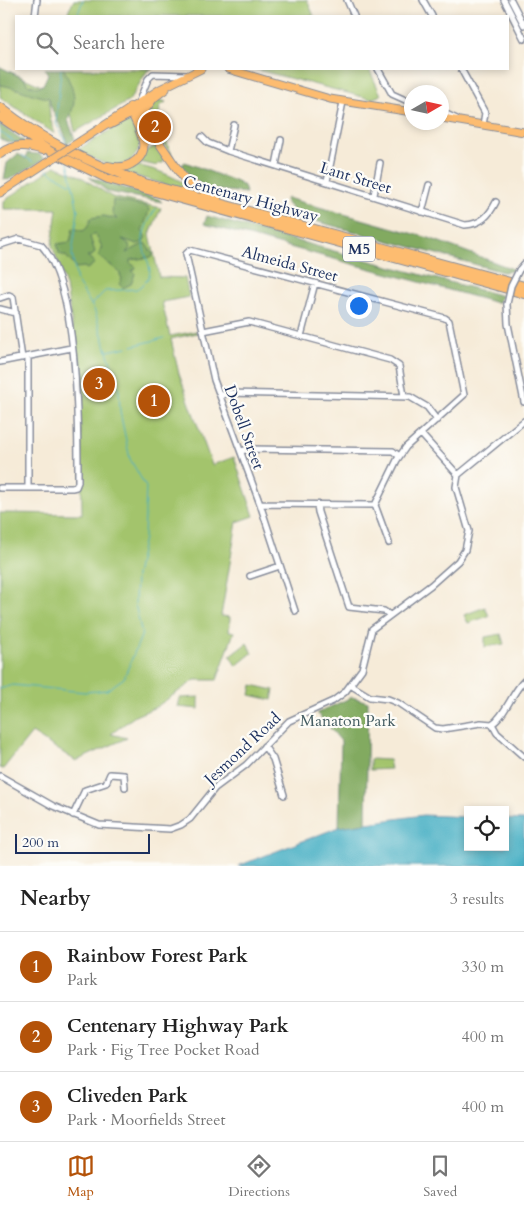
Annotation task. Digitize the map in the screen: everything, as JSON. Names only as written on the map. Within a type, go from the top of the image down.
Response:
[{"type":"highway","points":[[144,121],[144,111],[152,100]]},
{"type":"highway","name":"Centenary Highway","points":[[0,107],[64,154],[102,176],[144,190],[514,286]]},
{"type":"highway","points":[[132,113],[144,121],[185,180],[214,197],[256,213]]},
{"type":"highway","points":[[101,168],[124,167],[139,158],[143,150],[143,133],[132,113]]},
{"type":"highway","name":"Centenary Highway","points":[[0,117],[50,151],[64,154]]},
{"type":"highway","points":[[0,154],[11,148],[23,145],[50,151]]},
{"type":"highway","name":"Centenary Highway","points":[[74,159],[145,183],[514,286],[524,294]]},
{"type":"main road","points":[[0,193],[82,140],[132,113],[139,102],[199,70]]},
{"type":"main road","points":[[231,70],[342,102],[404,111]]},
{"type":"main road","points":[[94,133],[132,113],[152,100],[169,85]]},
{"type":"main road","points":[[449,119],[524,132]]},
{"type":"street","points":[[34,15],[37,0]]},
{"type":"street","points":[[347,0],[354,15]]},
{"type":"street","points":[[424,0],[432,15]]},
{"type":"street","points":[[504,0],[524,38]]},
{"type":"street","points":[[511,0],[524,25]]},
{"type":"street","points":[[379,70],[392,94],[404,99]]},
{"type":"street","points":[[462,70],[485,113],[483,125]]},
{"type":"street","points":[[139,102],[148,79],[155,73],[187,75]]},
{"type":"street","points":[[165,74],[169,85]]},
{"type":"street","points":[[327,182],[342,102]]},
{"type":"street","points":[[449,116],[462,122]]},
{"type":"street","points":[[228,151],[234,125]]},
{"type":"street","name":"Lant Street","points":[[202,137],[208,143],[228,151],[374,195],[465,225],[478,223],[487,216],[496,202]]},
{"type":"street","points":[[276,165],[281,140]]},
{"type":"street","points":[[374,195],[380,163]]},
{"type":"street","points":[[422,212],[429,185]]},
{"type":"street","points":[[0,245],[19,239],[41,245],[63,288],[77,399],[78,482],[76,487],[72,488],[0,488]]},
{"type":"street","name":"Almeida Street","points":[[190,250],[445,318],[449,321],[464,395],[399,456],[375,505]]},
{"type":"street","name":"Dobell Street","points":[[190,250],[186,254],[214,379],[260,504],[296,611]]},
{"type":"street","points":[[524,264],[511,286],[507,304],[508,324],[524,402]]},
{"type":"street","points":[[301,336],[315,283]]},
{"type":"street","points":[[0,298],[9,295],[12,298],[25,358],[28,488]]},
{"type":"street","points":[[0,309],[16,313]]},
{"type":"street","points":[[203,331],[249,322],[392,361],[399,366],[404,396]]},
{"type":"street","points":[[0,362],[71,348]]},
{"type":"street","points":[[220,396],[228,394],[404,396],[418,400],[437,420]]},
{"type":"street","points":[[421,434],[458,475],[524,421]]},
{"type":"street","points":[[241,451],[249,449],[393,451],[399,456]]},
{"type":"street","name":"Jesmond Road","points":[[0,776],[73,815],[107,826],[177,827],[190,819],[215,788],[241,769],[289,721],[333,701],[352,686],[362,669],[372,629],[440,578],[458,561],[465,550],[469,531],[456,487],[458,475]]},
{"type":"street","points":[[260,504],[375,505],[389,543]]},
{"type":"street","points":[[317,505],[349,607],[384,611],[390,615]]},
{"type":"street","points":[[250,576],[280,566]]},
{"type":"street","points":[[352,686],[370,696],[388,699],[435,728],[444,729],[481,723],[492,724],[498,719],[515,690],[524,681]]},
{"type":"street","points":[[492,724],[497,733],[524,757]]},
{"type":"street","points":[[264,746],[272,759],[284,795]]},
{"type":"street","points":[[73,815],[85,790],[106,783],[110,774],[124,775],[125,787]]},
{"type":"green space","points":[[74,0],[307,0],[314,15],[66,15]]},
{"type":"green space","points":[[0,67],[48,89],[50,117],[55,134],[0,97]]},
{"type":"green space","points":[[0,67],[25,79],[27,84],[37,87],[43,85],[48,74],[46,70],[64,70],[74,94],[73,106],[68,120],[75,139],[67,144],[64,132],[52,110],[49,98],[0,85]]},
{"type":"green space","points":[[61,70],[150,70],[147,71],[129,101],[75,132]]},
{"type":"green space","points":[[258,70],[369,70],[381,95],[371,99]]},
{"type":"green space","points":[[157,99],[166,102],[160,106],[159,113],[163,132],[173,157],[148,123],[147,109]]},
{"type":"green space","points":[[124,122],[138,130],[140,138],[139,147],[135,155],[128,162],[119,165],[106,164],[77,150]]},
{"type":"green space","points":[[0,124],[24,142],[11,143],[0,139]]},
{"type":"green space","points":[[156,146],[164,158],[163,163],[159,163],[157,166],[139,162],[146,151]]},
{"type":"green space","points":[[27,153],[39,154],[45,159],[8,180],[4,179],[7,163],[18,154],[26,159]]},
{"type":"green space","points":[[185,162],[237,182],[244,186],[246,193],[209,189],[183,170],[182,164]]},
{"type":"green space","points":[[135,165],[168,175],[199,192],[198,194],[118,171]]},
{"type":"green space","points":[[55,166],[80,176],[112,197],[161,208],[150,234],[159,277],[185,278],[189,297],[162,302],[170,336],[197,331],[197,333],[171,339],[179,374],[212,465],[234,457],[254,516],[237,522],[221,616],[230,617],[229,631],[234,632],[217,680],[195,680],[156,707],[135,716],[111,734],[127,738],[76,761],[32,733],[3,769],[0,768],[0,513],[82,514],[80,378],[66,286],[52,245],[57,209],[4,209],[4,201]]},
{"type":"green space","points":[[89,177],[159,199],[162,202],[108,192]]},
{"type":"green space","points":[[287,198],[429,238],[513,269],[512,271],[503,272],[319,222],[295,213],[285,201]]},
{"type":"green space","points":[[113,200],[148,207],[149,211],[142,231],[146,237],[143,242],[137,244],[122,239],[129,244],[130,248],[126,253],[145,243],[153,254],[152,257],[131,260],[130,263],[136,267],[135,270],[132,270],[135,274],[131,284],[123,288],[119,284],[122,279],[119,272],[99,256],[102,247],[95,233],[90,237],[95,252],[92,256],[87,256],[95,263],[87,269],[84,267],[76,268],[66,256],[59,254],[57,244],[70,242],[73,228],[83,231],[87,228],[91,218],[104,216],[117,219],[112,214]]},
{"type":"green space","points":[[207,216],[503,296],[497,303],[204,224]]},
{"type":"green space","points":[[485,607],[489,616],[468,623],[464,615]]},
{"type":"green space","points":[[501,634],[504,644],[485,647],[485,637]]},
{"type":"green space","points":[[247,643],[252,653],[236,666],[230,656]]},
{"type":"green space","points":[[252,685],[274,690],[272,700],[250,695]]},
{"type":"green space","points":[[199,697],[199,709],[178,707],[180,698]]},
{"type":"green space","name":"Manaton Park","points":[[352,697],[368,702],[366,823],[339,827],[341,741],[317,713]]},
{"type":"green space","points":[[370,759],[389,760],[391,769],[370,770]]},
{"type":"water","points":[[423,815],[464,817],[464,851],[509,851],[509,819],[524,820],[524,866],[238,866],[339,827]]},
{"type":"waterway","points":[[77,15],[83,0]]},
{"type":"waterway","points":[[61,70],[56,122],[66,146]]},
{"type":"waterway","points":[[0,132],[15,142]]},
{"type":"waterway","points":[[22,155],[33,162]]},
{"type":"waterway","points":[[0,689],[12,685],[85,692],[107,690],[124,678],[142,634],[135,604],[136,575],[144,538],[146,487],[130,459],[120,412],[119,390],[94,309],[77,282],[72,254],[78,211],[68,162]]},
{"type":"waterway","points":[[47,170],[71,184]]},
{"type":"waterway","points":[[91,305],[105,291],[137,289],[144,283],[150,272],[143,238],[151,216],[156,209]]},
{"type":"waterway","points":[[132,346],[164,338]]},
{"type":"waterway","points":[[108,351],[127,347]]},
{"type":"place","name":"Centenary Highway Park","points":[[155,127]]},
{"type":"place","name":"Cliveden Park","points":[[99,384]]},
{"type":"place","name":"Rainbow Forest Park","points":[[154,401]]}]
